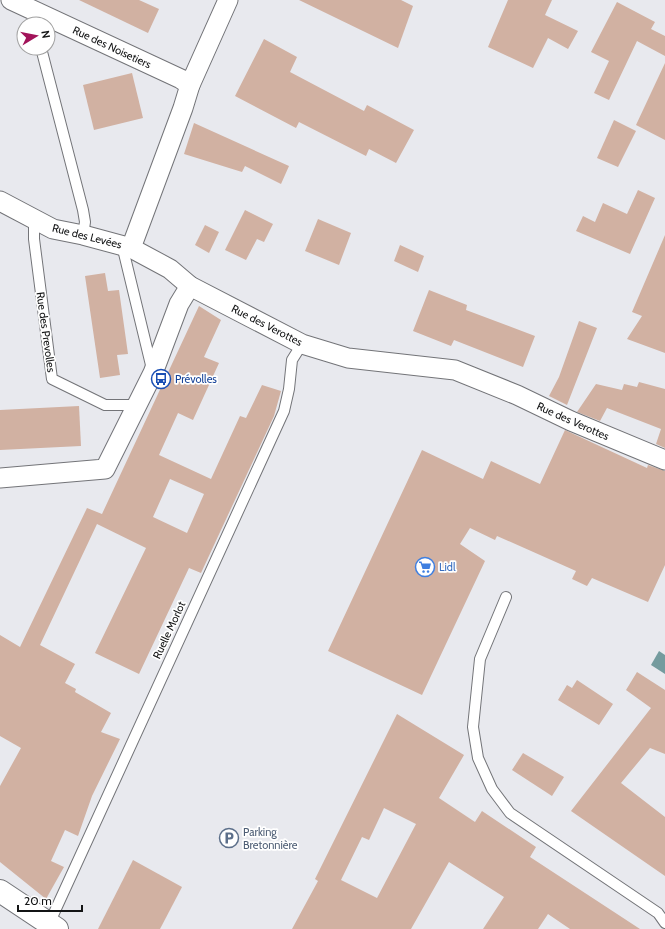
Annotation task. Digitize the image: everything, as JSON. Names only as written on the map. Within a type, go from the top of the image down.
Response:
[{"type":"main road","points":[[0,891],[53,927]]},
{"type":"street","name":"Rue des Noisetiers","points":[[12,0],[34,16]]},
{"type":"street","points":[[126,247],[183,108],[190,85],[228,0]]},
{"type":"street","name":"Rue des Noisetiers","points":[[56,26],[181,79],[190,85]]},
{"type":"street","name":"Rue des Levées","points":[[0,201],[52,229],[83,235],[126,247]]},
{"type":"street","name":"Rue des Verottes","points":[[126,247],[170,269],[190,286],[302,344],[348,358],[455,370],[517,395],[571,421],[665,460]]},
{"type":"street","points":[[0,478],[104,469],[153,373],[179,304],[190,286]]},
{"type":"lane","points":[[42,56],[86,222],[83,235]]},
{"type":"lane","name":"Rue des Prevolles","points":[[34,220],[34,239],[52,379],[105,405],[136,405]]},
{"type":"lane","points":[[126,247],[153,373]]},
{"type":"lane","name":"Ruelle Morlot","points":[[53,927],[107,798],[142,723],[144,714],[284,411],[290,389],[292,360],[302,344]]},
{"type":"lane","points":[[506,597],[480,659],[473,728],[478,758],[492,789],[510,813],[658,913],[665,922]]},
{"type":"water","points":[[659,651],[665,655],[665,674],[651,665]]},
{"type":"building","points":[[79,0],[139,0],[159,9],[148,33]]},
{"type":"building","points":[[299,0],[401,0],[413,6],[398,48]]},
{"type":"building","points":[[508,0],[552,0],[545,15],[578,31],[568,49],[548,38],[533,68],[488,47]]},
{"type":"building","points":[[617,2],[655,22],[651,29],[665,36],[665,56],[637,41],[609,100],[594,93],[609,61],[591,52]]},
{"type":"building","points":[[264,39],[297,57],[290,72],[364,111],[367,105],[414,130],[396,163],[369,149],[366,156],[299,122],[296,128],[235,96]]},
{"type":"building","points":[[665,63],[665,140],[636,125]]},
{"type":"building","points":[[132,73],[143,118],[94,130],[83,85]]},
{"type":"building","points":[[614,120],[636,131],[618,167],[597,158]]},
{"type":"building","points":[[194,123],[289,166],[281,184],[245,166],[242,172],[184,154]]},
{"type":"building","points":[[638,190],[655,198],[630,254],[576,231],[583,216],[595,222],[603,203],[627,214]]},
{"type":"building","points":[[245,210],[273,224],[264,242],[257,239],[246,260],[225,250]]},
{"type":"building","points":[[318,219],[351,233],[339,265],[305,251]]},
{"type":"building","points":[[205,225],[219,232],[209,253],[195,245]]},
{"type":"building","points":[[665,235],[665,353],[627,339],[642,316],[632,312]]},
{"type":"building","points":[[400,245],[424,256],[418,272],[394,261]]},
{"type":"building","points":[[105,273],[108,291],[119,290],[128,354],[117,355],[120,375],[100,378],[85,276]]},
{"type":"building","points":[[429,290],[467,305],[466,310],[535,336],[523,367],[454,340],[451,346],[413,331]]},
{"type":"building","points":[[199,306],[221,320],[204,357],[219,363],[193,420],[178,413],[159,455],[211,479],[240,416],[246,418],[262,385],[281,391],[274,416],[201,573],[189,568],[139,674],[95,653],[146,548],[97,524],[40,645],[75,664],[65,683],[76,689],[75,692],[111,713],[101,732],[120,739],[92,796],[78,836],[65,830],[51,861],[64,867],[46,899],[0,862],[0,786],[21,748],[0,736],[0,635],[20,647],[87,508],[102,514]],"holes":[[[170,479],[204,494],[187,533],[153,517]]]},
{"type":"building","points":[[579,321],[597,328],[567,405],[549,396],[559,377]]},
{"type":"building","points":[[639,382],[665,389],[665,448],[656,444],[661,429],[607,408],[600,421],[577,412],[596,384],[622,390],[624,384],[637,387]]},
{"type":"building","points":[[79,406],[81,446],[0,450],[0,410]]},
{"type":"building","points":[[565,430],[647,468],[648,465],[665,471],[665,565],[648,602],[592,578],[587,586],[572,579],[576,571],[497,536],[495,540],[470,528],[460,544],[485,561],[422,695],[328,651],[422,450],[483,479],[491,461],[540,484]]},
{"type":"building","points":[[637,672],[665,690],[665,754],[650,748],[621,783],[665,817],[665,876],[571,811],[651,708],[626,690]]},
{"type":"building","points":[[577,680],[613,704],[599,725],[558,700],[567,685],[572,688]]},
{"type":"building","points":[[397,714],[464,755],[439,798],[475,822],[482,811],[536,847],[530,857],[640,929],[570,929],[548,914],[538,929],[483,929],[504,897],[449,862],[411,929],[292,929],[318,881],[315,879]],"holes":[[[384,808],[416,824],[377,898],[341,880],[362,837],[369,840]]]},
{"type":"building","points":[[523,753],[564,777],[552,796],[512,770]]},
{"type":"building","points":[[133,860],[182,887],[160,929],[98,929]]},
{"type":"place","name":"Prévolles","points":[[161,379]]},
{"type":"place","name":"Lidl","points":[[425,567]]},
{"type":"place","name":"Parking Bretonnière","points":[[229,838]]}]
